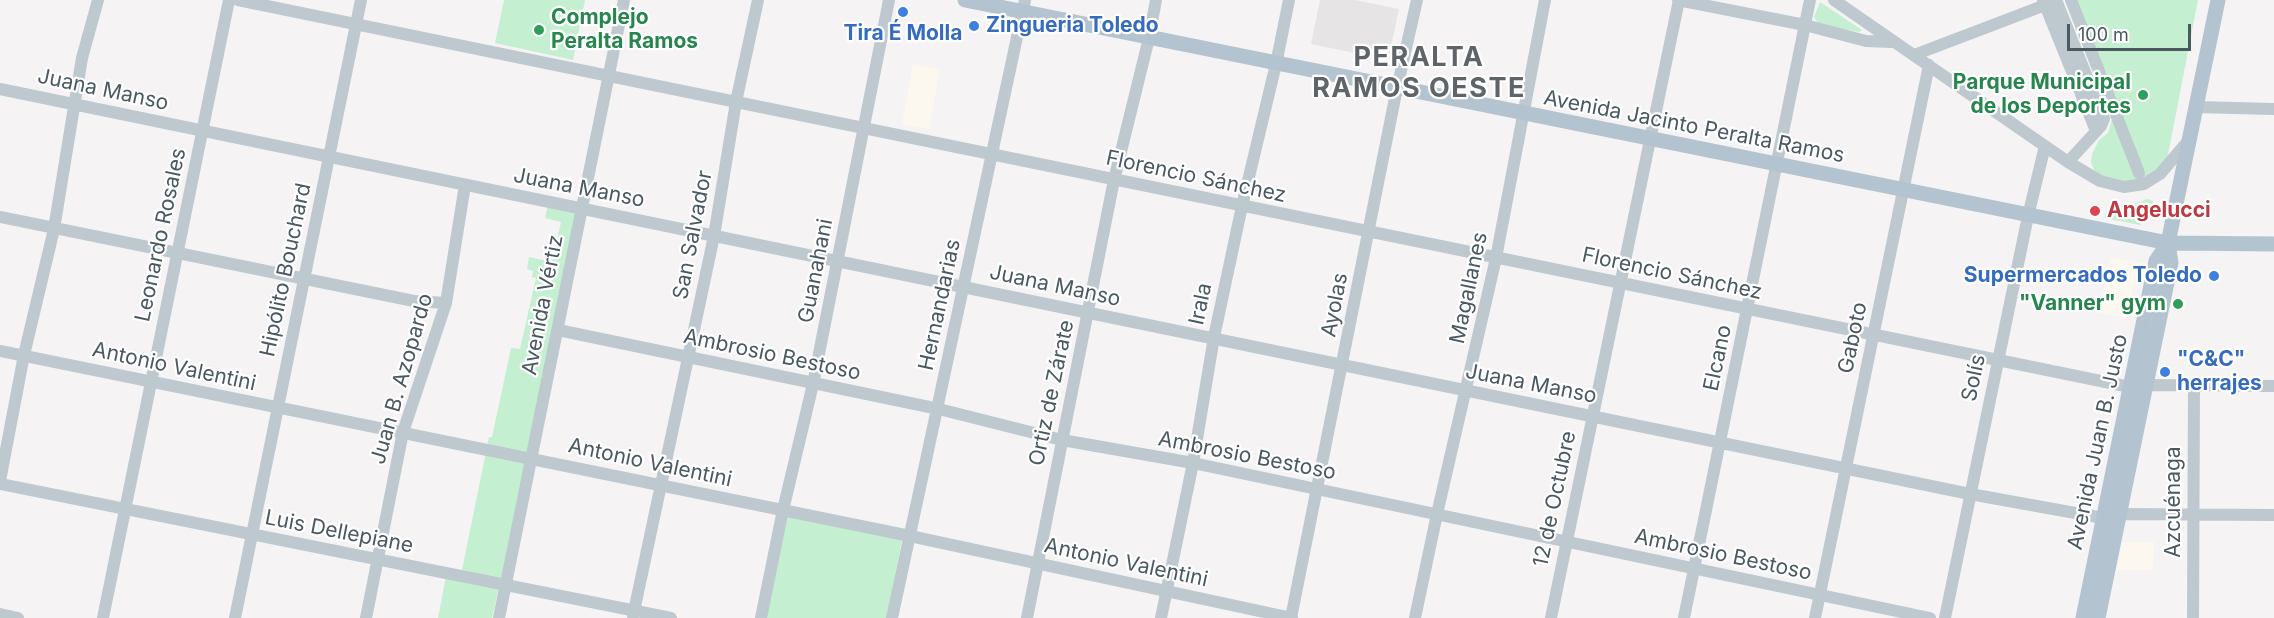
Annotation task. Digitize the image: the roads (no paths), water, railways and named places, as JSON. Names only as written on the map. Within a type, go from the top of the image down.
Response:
[{"type":"main road","name":"Avenida Jacinto Peralta Ramos","points":[[965,0],[1024,6],[1149,38],[2168,243],[2274,244]]},
{"type":"main road","name":"Avenida Juan B. Justo","points":[[2097,618],[2119,514],[2157,261],[2168,243],[2218,0]]},
{"type":"main road","name":"Avenida Juan B. Justo","points":[[2083,618],[2103,518],[2138,386]]},
{"type":"street","points":[[0,482],[24,356],[54,229],[82,58],[98,0]]},
{"type":"street","name":"Leonardo Rosales","points":[[103,618],[229,0]]},
{"type":"street","name":"Florencio Sánchez","points":[[238,0],[1997,361],[2138,386],[2274,386]]},
{"type":"street","name":"Hipólito Bouchard","points":[[235,618],[361,0]]},
{"type":"street","name":"Avenida Vértiz","points":[[498,618],[624,0]]},
{"type":"street","name":"San Salvador","points":[[634,614],[714,236],[736,102],[758,0]]},
{"type":"street","name":"Guanahani","points":[[761,618],[783,510],[813,384],[889,0]]},
{"type":"street","name":"Ortiz de Zárate","points":[[1027,618],[1114,180],[1149,38],[1156,0]]},
{"type":"street","name":"Irala","points":[[1161,618],[1193,464],[1214,337],[1276,64],[1288,0]]},
{"type":"street","name":"Ayolas","points":[[1291,618],[1397,88],[1417,0]]},
{"type":"street","name":"Magallanes","points":[[1415,618],[1496,258],[1545,0]]},
{"type":"street","points":[[1679,0],[1805,25],[1866,41],[1891,42]]},
{"type":"street","name":"12 de Octubre","points":[[1551,618],[1679,0]]},
{"type":"street","name":"Elcano","points":[[1684,618],[1810,0]]},
{"type":"street","points":[[1834,0],[1891,42],[1914,55],[2068,162],[2112,186],[2144,184],[2160,174],[2189,140]]},
{"type":"street","points":[[2071,0],[2139,173]]},
{"type":"street","points":[[1914,55],[2050,2],[2096,131],[2068,162]]},
{"type":"street","name":"Hernandarias","points":[[892,618],[939,409],[1024,6]]},
{"type":"street","name":"Gaboto","points":[[1815,618],[1929,66]]},
{"type":"street","name":"Juana Manso","points":[[0,88],[1088,313],[1214,337],[1466,391],[1970,494],[2103,518]]},
{"type":"street","points":[[2196,107],[2274,109]]},
{"type":"street","name":"Solís","points":[[1945,618],[1997,361],[2045,146]]},
{"type":"street","name":"Juan B. Azopardo","points":[[366,618],[403,432],[446,303],[465,185]]},
{"type":"street","points":[[0,217],[414,301],[446,303]]},
{"type":"street","name":"Ambrosio Bestoso","points":[[558,330],[939,409],[1062,440],[1317,489],[1930,618]]},
{"type":"street","name":"Antonio Valentini","points":[[0,351],[910,536],[1291,618]]},
{"type":"street","name":"Azcuénaga","points":[[2193,618],[2194,386]]},
{"type":"street","name":"Luis Dellepiane","points":[[0,482],[125,510],[505,584],[634,614],[670,618]]},
{"type":"street","points":[[2103,518],[2119,514],[2274,515]]},
{"type":"street","points":[[0,614],[18,618]]},
{"type":"place","name":"Tira É Molla","points":[[903,12]]},
{"type":"place","name":"Zingueria Toledo","points":[[974,26]]},
{"type":"place","name":"Complejo Peralta Ramos","points":[[539,30]]},
{"type":"place","name":"Parque Municipal de los Deportes","points":[[2143,95]]},
{"type":"place","name":"Angelucci","points":[[2095,211]]},
{"type":"place","name":"Supermercados Toledo","points":[[2214,276]]},
{"type":"place","name":"\"Vanner\" gym","points":[[2178,304]]},
{"type":"place","name":"\"C&C\" herrajes","points":[[2165,372]]},
{"type":"district","name":"PERALTA RAMOS OESTE","points":[[1419,74]]}]
